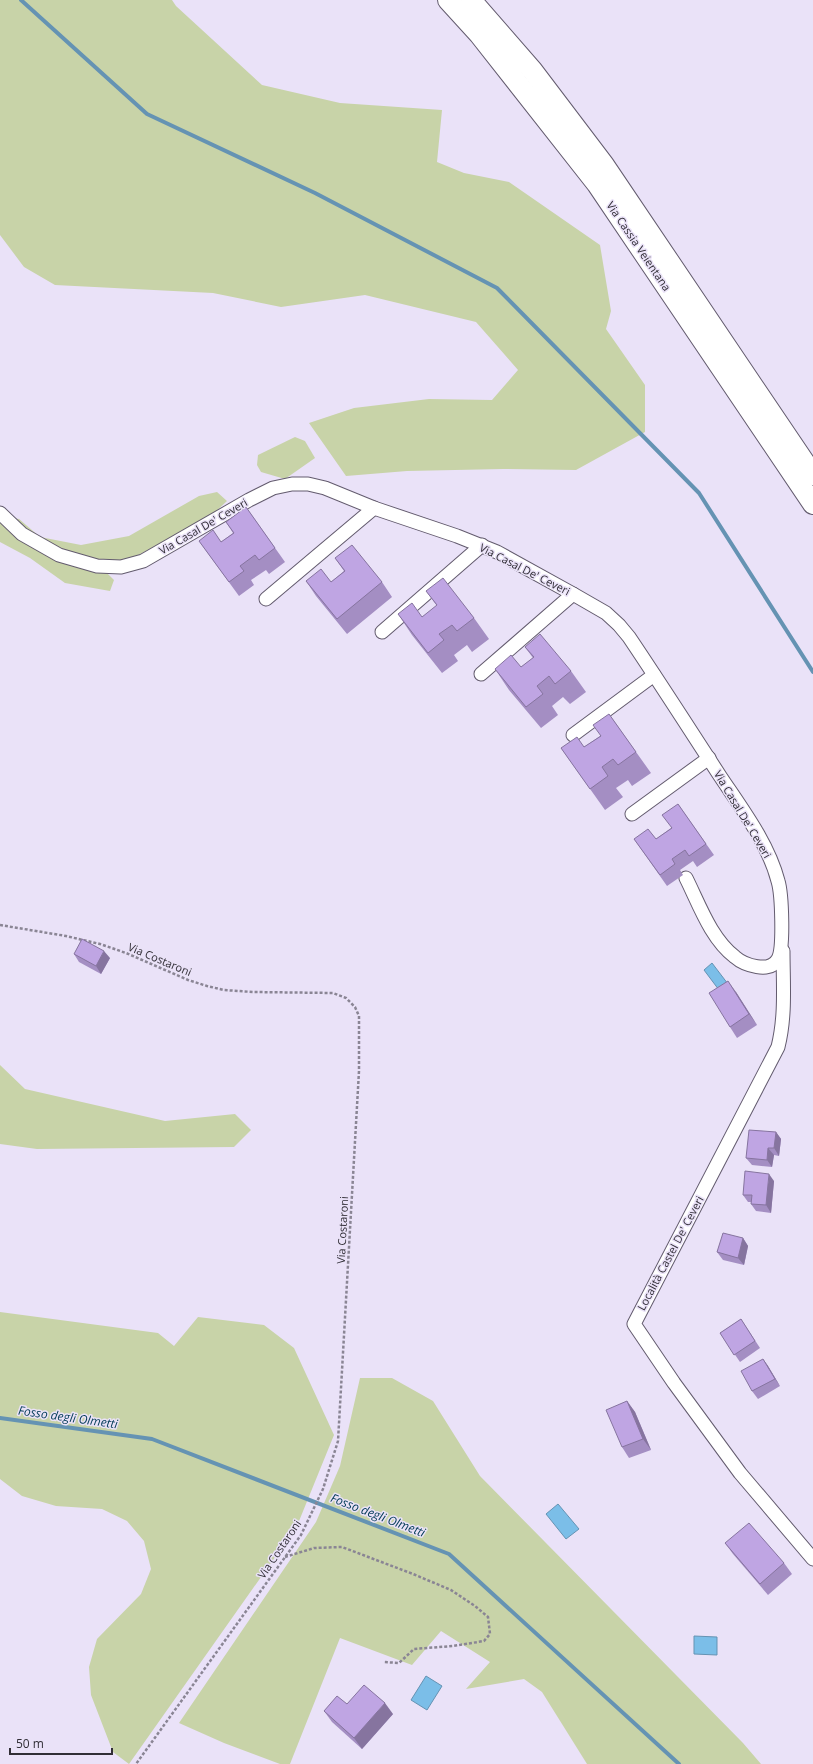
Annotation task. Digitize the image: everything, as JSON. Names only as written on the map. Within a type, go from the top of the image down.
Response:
[{"type":"highway","name":"Via Cassia Veientana","points":[[448,0],[479,34],[597,184],[813,504]]},
{"type":"highway","name":"Via Cassia Veientana","points":[[471,0],[532,70],[604,165],[813,475]]},
{"type":"street","name":"Via Casal De' Ceveri","points":[[0,513],[22,534],[59,554],[84,564],[110,568],[143,561],[249,500],[274,488],[292,484],[308,484],[325,488],[374,508],[482,546],[573,594],[606,613],[620,625],[709,758],[747,817],[771,859],[779,882],[781,905],[782,931],[778,960],[768,966],[760,967],[752,966],[735,958],[723,945],[711,928],[686,878]]},
{"type":"street","points":[[266,599],[374,508]]},
{"type":"street","points":[[382,632],[482,546]]},
{"type":"street","points":[[481,674],[573,594]]},
{"type":"street","points":[[573,735],[654,675]]},
{"type":"street","points":[[632,814],[709,758]]},
{"type":"street","name":"Località Castel De' Ceveri","points":[[781,905],[784,1011],[783,1030],[778,1047],[634,1324],[674,1383],[740,1473],[813,1559]]},
{"type":"path","name":"Via Costaroni","points":[[0,924],[66,936],[112,948],[188,980],[224,990],[253,992],[333,993],[346,998],[355,1007],[360,1016],[359,1071],[338,1442],[323,1489],[301,1535],[136,1764]]},
{"type":"path","points":[[285,1558],[314,1548],[342,1547],[450,1590],[475,1606],[488,1617],[490,1634],[484,1641],[453,1646],[414,1649],[399,1663],[384,1662]]},
{"type":"green space","points":[[0,0],[172,0],[176,6],[262,85],[340,103],[442,110],[437,162],[464,173],[509,182],[600,245],[611,311],[606,329],[645,385],[645,432],[576,470],[503,469],[407,471],[346,476],[309,423],[354,408],[429,399],[492,400],[518,370],[476,322],[365,295],[281,307],[213,293],[55,285],[24,267],[0,235]]},
{"type":"green space","points":[[295,437],[305,441],[315,458],[285,479],[261,472],[257,465],[258,455]]},
{"type":"green space","points":[[217,492],[227,501],[212,515],[133,558],[101,567],[114,580],[110,591],[65,583],[30,558],[0,542],[0,516],[19,519],[40,537],[81,545],[129,536],[199,496]]},
{"type":"green space","points":[[0,1065],[25,1089],[165,1121],[235,1114],[251,1130],[234,1147],[37,1149],[0,1144]]},
{"type":"green space","points":[[0,1312],[158,1333],[174,1346],[198,1317],[264,1325],[294,1348],[334,1435],[297,1526],[129,1764],[113,1752],[91,1695],[89,1667],[97,1639],[141,1594],[151,1569],[144,1541],[127,1521],[102,1509],[56,1506],[22,1496],[0,1479]]},
{"type":"green space","points":[[360,1378],[392,1378],[433,1401],[480,1476],[743,1743],[761,1764],[587,1764],[542,1692],[524,1679],[466,1689],[490,1662],[441,1631],[412,1665],[340,1638],[290,1764],[280,1764],[224,1743],[179,1723],[316,1522],[340,1466]]},
{"type":"water","points":[[712,963],[728,984],[719,990],[704,970]]},
{"type":"water","points":[[558,1504],[579,1529],[566,1539],[546,1514]]},
{"type":"water","points":[[694,1636],[717,1637],[717,1655],[694,1654]]},
{"type":"water","points":[[426,1676],[442,1686],[427,1710],[411,1700]]},
{"type":"building","points":[[246,507],[275,548],[259,560],[255,555],[240,566],[244,571],[229,582],[199,541],[213,530],[221,542],[234,533],[226,522]]},
{"type":"building","points":[[352,545],[382,582],[337,619],[306,581],[321,569],[331,582],[345,571],[335,558]]},
{"type":"building","points":[[443,578],[474,618],[457,631],[452,625],[439,634],[444,640],[428,653],[398,614],[412,603],[422,617],[437,605],[426,591]]},
{"type":"building","points":[[540,634],[571,671],[555,684],[549,676],[537,686],[543,694],[526,707],[495,669],[511,655],[521,667],[534,657],[525,647]]},
{"type":"building","points":[[609,714],[636,752],[618,765],[613,759],[602,767],[608,776],[590,789],[561,748],[577,737],[584,747],[601,736],[593,725]]},
{"type":"building","points":[[678,804],[706,844],[689,856],[685,850],[672,859],[675,864],[660,875],[634,839],[648,829],[656,839],[672,828],[662,815]]},
{"type":"building","points":[[82,939],[104,951],[96,966],[74,954]]},
{"type":"building","points":[[728,981],[749,1014],[730,1027],[709,993]]},
{"type":"building","points":[[749,1130],[776,1132],[774,1148],[768,1148],[767,1160],[746,1158]]},
{"type":"building","points":[[745,1171],[769,1174],[766,1205],[751,1204],[752,1195],[743,1195]]},
{"type":"building","points":[[723,1233],[743,1238],[738,1258],[717,1252]]},
{"type":"building","points":[[741,1319],[755,1341],[734,1355],[720,1333]]},
{"type":"building","points":[[763,1359],[775,1379],[752,1391],[741,1371]]},
{"type":"building","points":[[627,1401],[643,1439],[622,1447],[606,1410]]},
{"type":"building","points":[[749,1523],[784,1563],[760,1584],[725,1543]]},
{"type":"building","points":[[364,1685],[385,1703],[354,1738],[324,1711],[337,1696],[347,1704]]},
{"type":"waterway","points":[[21,0],[147,114],[315,193],[497,288],[699,493],[813,672]]},
{"type":"waterway","name":"Fosso degli Olmetti","points":[[0,1418],[152,1439],[449,1554],[679,1764]]}]
